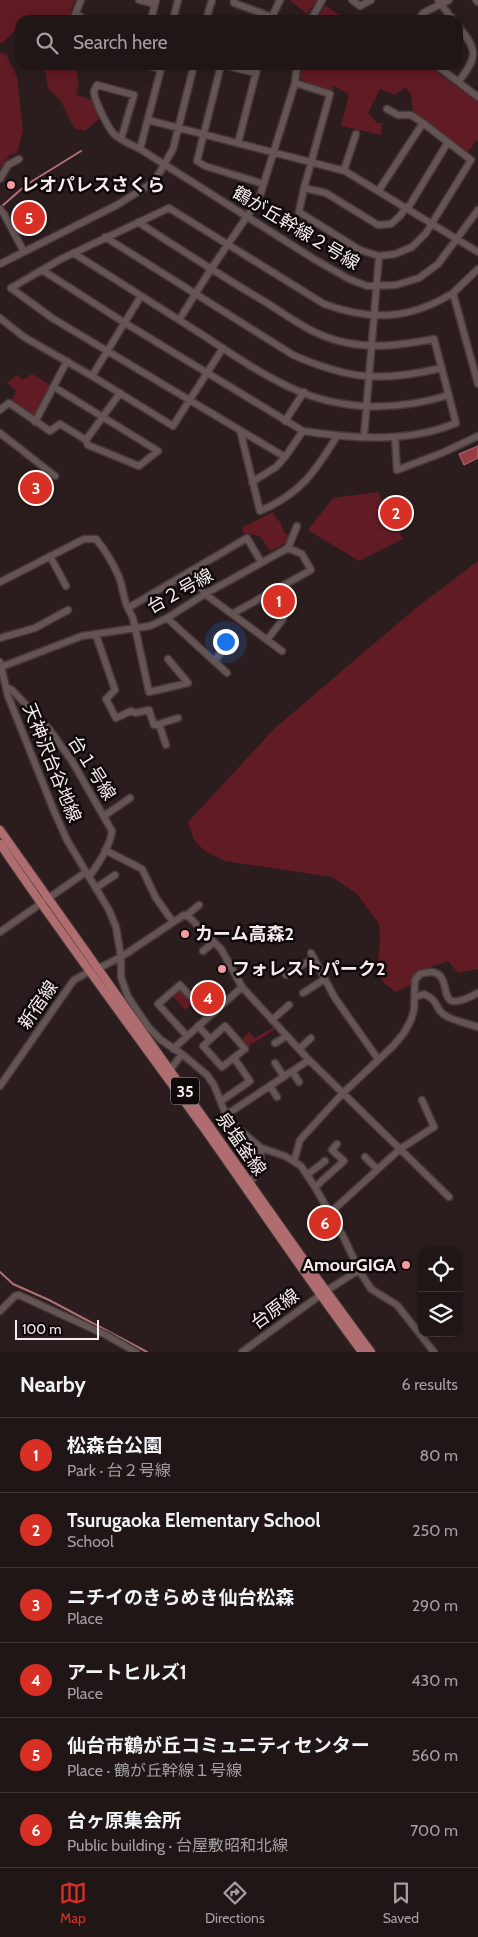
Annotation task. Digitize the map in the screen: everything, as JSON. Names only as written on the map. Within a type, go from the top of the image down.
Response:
[{"type":"main road","name":"泉塩釜線","points":[[0,830],[44,901]]},
{"type":"main road","name":"泉塩釜線","points":[[0,844],[94,970],[206,1131],[323,1293],[372,1352]]},
{"type":"main road","name":"泉塩釜線","points":[[94,970],[170,1070],[250,1183],[362,1352]]},
{"type":"street","points":[[78,15],[76,13],[81,0]]},
{"type":"street","points":[[138,0],[156,2],[152,15]]},
{"type":"street","points":[[174,15],[178,0]]},
{"type":"street","points":[[208,15],[212,0]]},
{"type":"street","points":[[234,0],[234,2],[265,15]]},
{"type":"street","points":[[273,15],[280,0]]},
{"type":"street","points":[[314,15],[322,0]]},
{"type":"street","points":[[352,0],[360,6],[371,0]]},
{"type":"street","points":[[422,15],[439,2],[449,0]]},
{"type":"street","points":[[439,2],[449,15]]},
{"type":"street","points":[[458,82],[473,62],[474,51],[470,40],[463,32]]},
{"type":"street","points":[[140,149],[160,70]]},
{"type":"street","points":[[0,264],[135,195],[152,183],[173,149],[193,70]]},
{"type":"street","points":[[221,70],[197,161],[205,166],[264,184]]},
{"type":"street","points":[[243,70],[256,73]]},
{"type":"street","points":[[238,143],[257,70]]},
{"type":"street","points":[[179,320],[228,243],[259,199],[295,83],[296,70]]},
{"type":"street","points":[[442,70],[478,97]]},
{"type":"street","points":[[295,83],[330,94],[299,212],[360,250],[378,256],[395,254],[412,247],[426,233],[431,222],[471,160],[412,115],[398,116],[387,109]]},
{"type":"street","points":[[97,85],[134,95],[121,139],[111,131],[106,122],[94,93],[97,85]]},
{"type":"street","points":[[148,120],[344,170],[478,252]]},
{"type":"street","points":[[379,190],[423,123]]},
{"type":"street","points":[[344,170],[356,134]]},
{"type":"street","name":"鶴が丘幹線２号線","points":[[121,139],[348,279],[367,286],[396,285],[419,278],[438,264],[478,210]]},
{"type":"street","points":[[304,188],[326,194],[378,225],[391,224],[407,208],[448,142]]},
{"type":"street","points":[[0,179],[8,166],[19,159]]},
{"type":"street","points":[[284,457],[52,318],[10,288],[73,253],[169,208],[324,304],[348,313],[374,317],[415,312],[439,302],[453,293],[478,270]]},
{"type":"street","points":[[1,211],[24,252]]},
{"type":"street","points":[[42,270],[125,323],[303,431],[338,436],[395,437],[429,433],[456,423],[434,339],[401,345],[370,346],[346,343],[317,334],[138,222]]},
{"type":"street","points":[[105,238],[293,355],[324,368],[369,377],[393,377],[442,368]]},
{"type":"street","points":[[73,253],[223,348],[278,381],[304,392],[345,404],[367,406],[413,404],[449,395]]},
{"type":"street","points":[[364,437],[378,256]]},
{"type":"street","points":[[453,293],[478,384]]},
{"type":"street","points":[[92,376],[141,296]]},
{"type":"street","points":[[0,318],[24,337],[68,361],[173,426],[223,348]]},
{"type":"street","points":[[35,422],[68,361]]},
{"type":"street","points":[[0,410],[9,403],[50,431],[60,424],[86,440],[88,445],[99,451],[139,466],[158,451],[54,387]]},
{"type":"street","points":[[285,421],[304,392]]},
{"type":"street","points":[[86,440],[120,393]]},
{"type":"street","points":[[240,430],[260,511],[277,504],[308,479],[338,436]]},
{"type":"street","points":[[252,482],[276,467],[303,431]]},
{"type":"street","points":[[0,433],[55,476]]},
{"type":"street","points":[[395,437],[397,470],[478,436]]},
{"type":"street","points":[[232,614],[311,570],[302,554],[288,548],[297,526]]},
{"type":"street","points":[[128,608],[247,538],[261,562]]},
{"type":"street","points":[[0,582],[84,539],[96,539],[106,551],[119,578],[150,692],[188,683],[168,659]]},
{"type":"street","name":"台２号線","points":[[0,664],[82,636],[150,626],[288,548]]},
{"type":"street","points":[[50,556],[66,586]]},
{"type":"street","points":[[190,571],[204,594],[282,651]]},
{"type":"street","points":[[260,598],[283,616],[283,619],[267,640]]},
{"type":"street","points":[[0,638],[35,628],[68,610]]},
{"type":"street","points":[[167,618],[227,673]]},
{"type":"street","points":[[96,635],[115,690],[106,699],[116,718],[131,711],[135,713],[149,710],[154,725],[178,718]]},
{"type":"street","points":[[214,661],[229,643]]},
{"type":"street","name":"天神沢台谷地線","points":[[0,664],[8,696],[54,811],[67,840],[109,910],[116,927],[121,956],[121,977],[128,997],[149,1028],[207,1075],[214,1085],[226,1115]]},
{"type":"street","name":"台１号線","points":[[6,687],[12,690],[49,729],[72,761],[112,831],[105,850],[87,875]]},
{"type":"street","points":[[0,700],[8,696]]},
{"type":"street","points":[[159,724],[166,745]]},
{"type":"street","points":[[104,816],[130,798]]},
{"type":"street","points":[[105,850],[142,869],[156,898],[173,922]]},
{"type":"street","points":[[0,932],[44,901],[87,875]]},
{"type":"street","points":[[96,888],[115,875]]},
{"type":"street","name":"新宿線","points":[[0,1086],[74,980],[121,956],[184,915],[186,916],[199,905]]},
{"type":"street","points":[[186,916],[221,949],[242,987],[309,1060],[449,1197]]},
{"type":"street","points":[[202,951],[214,942]]},
{"type":"street","points":[[286,975],[312,955],[335,998],[378,1059]]},
{"type":"street","points":[[294,1161],[300,1140],[342,1094],[393,1046],[404,1033],[414,1010],[415,980],[420,974],[434,972],[441,977],[445,984],[446,996],[452,1001],[461,1002],[478,993]]},
{"type":"street","points":[[303,993],[325,979]]},
{"type":"street","points":[[187,1036],[158,1004],[180,985],[209,1016]]},
{"type":"street","points":[[173,1048],[242,987]]},
{"type":"street","points":[[415,997],[424,994],[434,999],[441,1012],[448,1017],[478,1027]]},
{"type":"street","points":[[272,1020],[289,1005]]},
{"type":"street","points":[[198,1026],[210,1039]]},
{"type":"street","points":[[225,1026],[245,1049],[234,1058],[222,1067],[203,1046],[225,1026]]},
{"type":"street","points":[[275,1043],[287,1036]]},
{"type":"street","points":[[299,1049],[311,1038]]},
{"type":"street","points":[[170,1070],[182,1054]]},
{"type":"street","points":[[221,1102],[250,1081],[234,1058]]},
{"type":"street","points":[[309,1060],[226,1115],[234,1125],[261,1148],[285,1156],[301,1166],[330,1213],[359,1270],[371,1289],[397,1306],[434,1352]]},
{"type":"street","points":[[274,1063],[284,1077]]},
{"type":"street","points":[[292,1071],[299,1082]]},
{"type":"street","points":[[270,1086],[277,1097]]},
{"type":"street","points":[[330,1213],[400,1149],[434,1127],[422,1100]]},
{"type":"street","points":[[315,1187],[344,1160],[332,1150],[337,1144]]},
{"type":"street","points":[[250,1183],[260,1167],[261,1148]]},
{"type":"street","points":[[365,1157],[377,1169]]},
{"type":"street","points":[[307,1175],[325,1161]]},
{"type":"street","name":"台原線","points":[[242,1352],[252,1349],[323,1293],[359,1270]]},
{"type":"street","points":[[0,1311],[14,1296],[19,1296],[106,1335],[136,1352]]},
{"type":"shaded area","points":[[0,0],[75,0],[70,15],[15,15],[15,31],[0,43]]},
{"type":"shaded area","points":[[289,0],[317,0],[307,14]]},
{"type":"shaded area","points":[[325,5],[339,15],[320,15]]},
{"type":"shaded area","points":[[0,53],[6,54],[17,77],[23,131],[17,153],[10,155],[0,168]]},
{"type":"shaded area","points":[[45,70],[76,70],[79,83],[76,95],[93,100],[99,119],[85,131],[74,128],[61,101],[48,88]]},
{"type":"shaded area","points":[[302,70],[434,70],[478,102],[478,142],[476,141],[468,152],[413,111],[411,95],[406,87],[395,95],[380,89],[368,113],[377,123],[382,123],[381,135],[341,126],[349,94],[334,86],[333,90],[303,81],[300,77]]},
{"type":"shaded area","points":[[32,374],[52,386],[36,415],[32,416],[11,401],[16,391],[7,383],[17,375],[23,380]]},
{"type":"shaded area","points":[[478,446],[478,458],[464,465],[459,454]]},
{"type":"shaded area","points":[[378,492],[403,539],[359,561],[308,530],[333,498]]},
{"type":"shaded area","points":[[273,512],[278,521],[280,521],[285,534],[289,535],[286,543],[270,551],[260,536],[244,533],[241,528]]},
{"type":"shaded area","points":[[478,561],[478,969],[458,973],[448,961],[422,971],[417,975],[412,984],[396,992],[386,985],[377,973],[380,937],[379,924],[357,894],[332,877],[225,861],[205,851],[194,840],[188,822],[275,728],[416,608]]},
{"type":"shaded area","points":[[281,590],[291,604],[284,613],[264,599]]},
{"type":"shaded area","points":[[181,990],[193,1003],[185,1010],[172,995]]},
{"type":"shaded area","points":[[274,1027],[276,1029],[247,1047],[241,1040],[249,1032],[255,1038]]},
{"type":"waterway","points":[[1,207],[26,185],[81,151]]},
{"type":"waterway","points":[[0,1272],[13,1284],[49,1300],[147,1352]]},
{"type":"place","name":"レオパレスさくら","points":[[11,185]]},
{"type":"place","name":"仙台市鶴が丘コミュニティセンター","points":[[29,218]]},
{"type":"place","name":"ニチイのきらめき仙台松森","points":[[36,488]]},
{"type":"place","name":"Tsurugaoka Elementary School","points":[[396,513]]},
{"type":"place","name":"松森台公園","points":[[279,601]]},
{"type":"place","name":"カーム高森2","points":[[185,934]]},
{"type":"place","name":"フォレストパーク2","points":[[222,969]]},
{"type":"place","name":"アートヒルズ1","points":[[208,998]]},
{"type":"place","name":"台ヶ原集会所","points":[[325,1223]]},
{"type":"place","name":"AmourGIGA","points":[[406,1265]]}]
